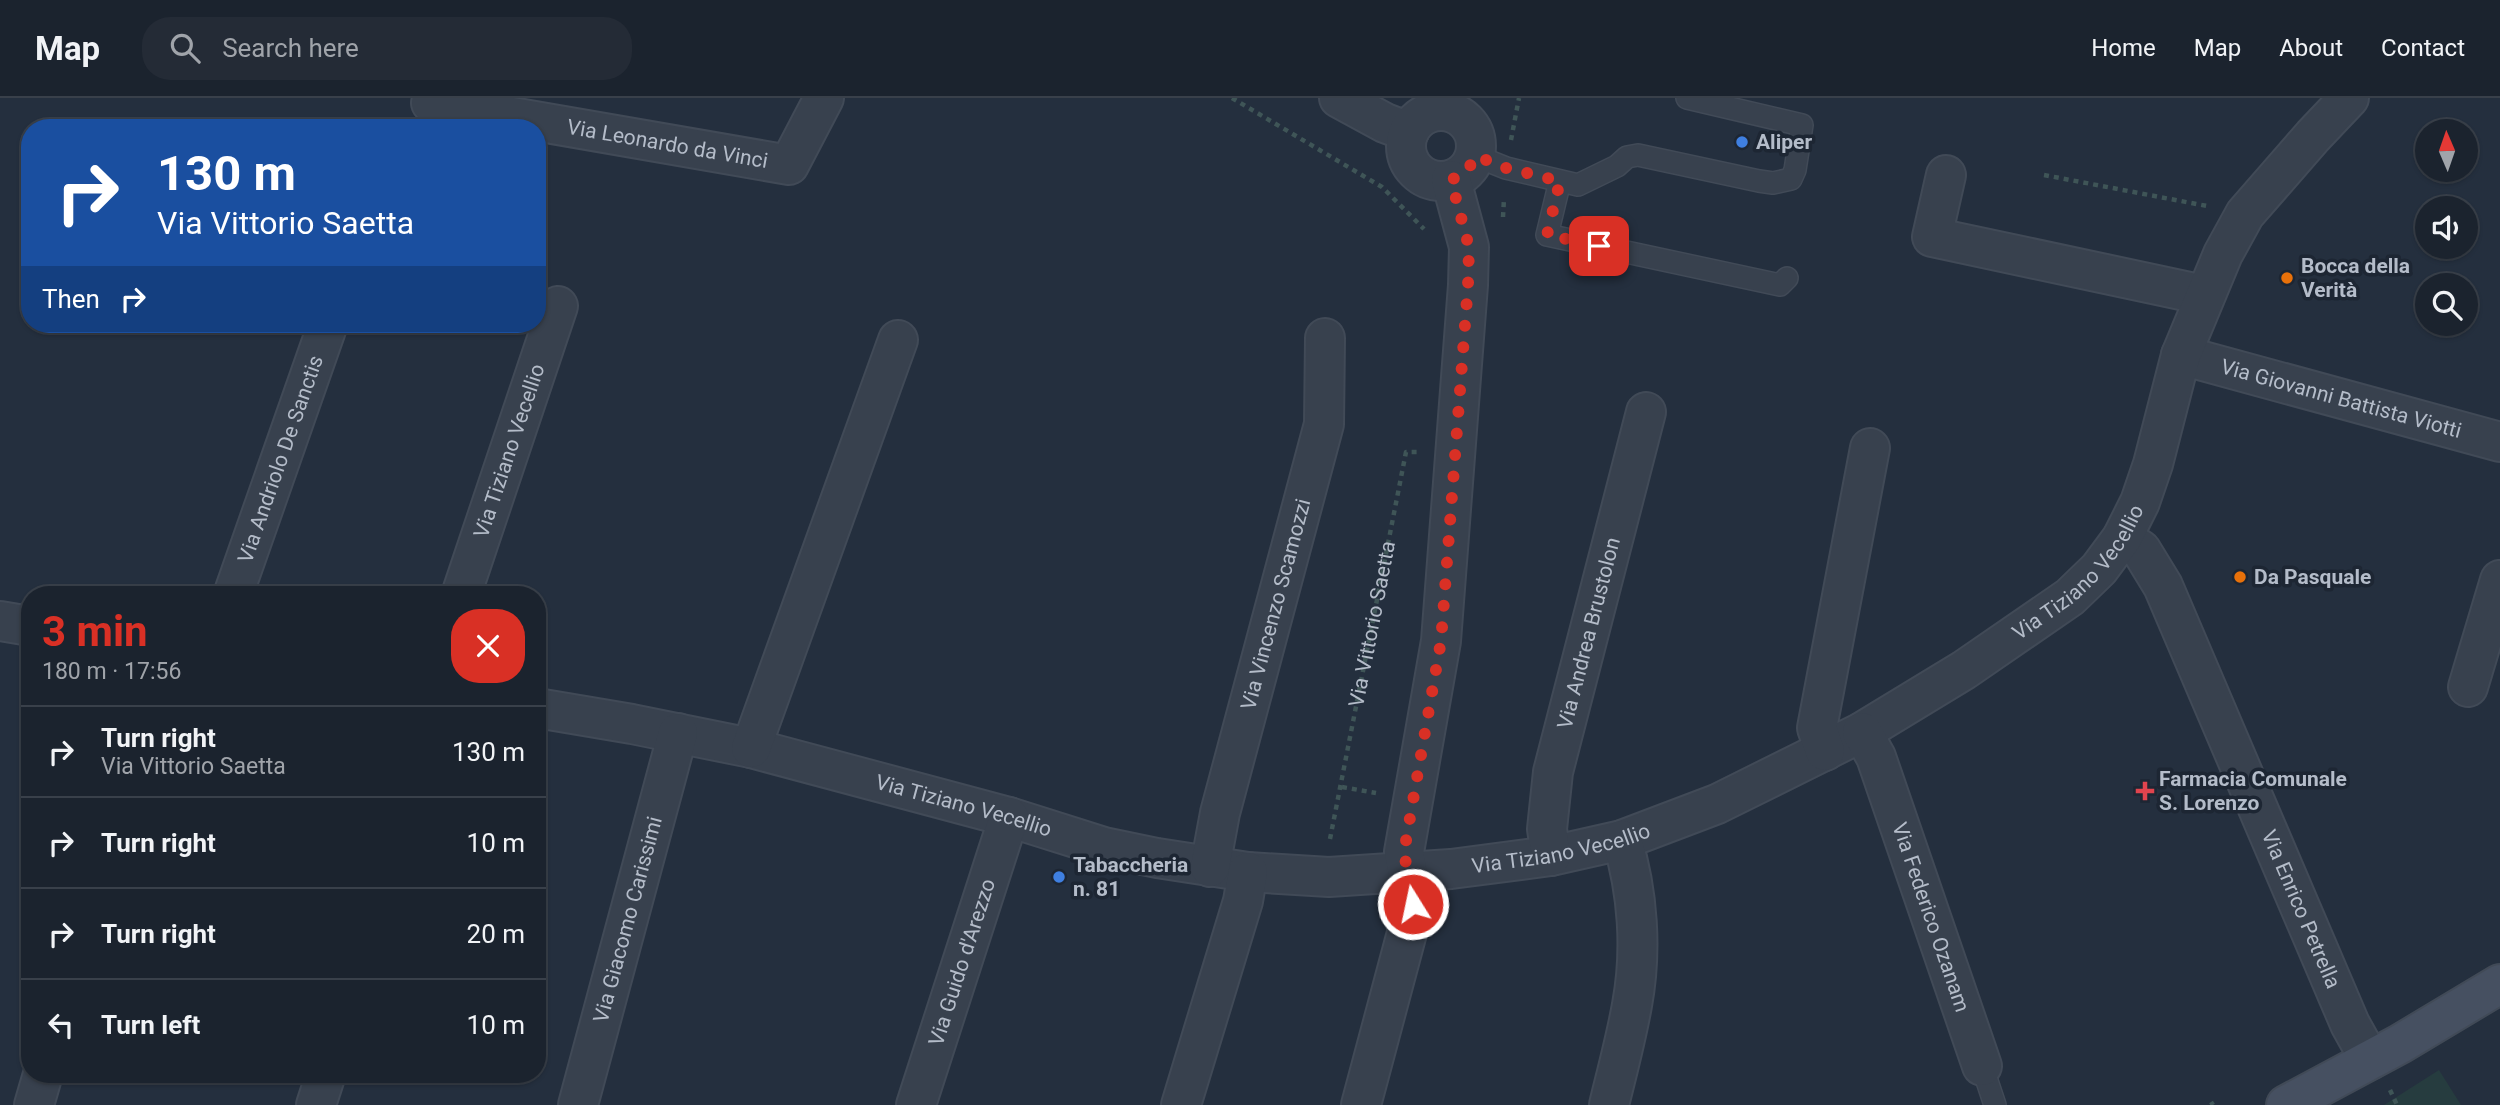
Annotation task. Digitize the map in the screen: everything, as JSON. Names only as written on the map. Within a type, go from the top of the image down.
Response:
[{"type":"street","name":"Via Leonardo da Vinci","points":[[546,123],[789,165],[824,98]]},
{"type":"street","points":[[1339,98],[1385,123],[1409,132]]},
{"type":"street","name":"Via Tiziano Vecellio","points":[[546,710],[751,748],[1009,817],[1104,847],[1248,872],[1329,877],[1408,873],[1551,856],[1622,840],[1717,804],[1862,732],[1964,670],[2070,597],[2099,569],[2122,538],[2140,502],[2154,464],[2181,355],[2223,254],[2245,214],[2349,98]]},
{"type":"street","name":"Via Leonardo da Vinci","points":[[431,103],[523,119]]},
{"type":"street","points":[[1361,1105],[1412,914],[1413,904],[1404,852],[1441,641],[1437,454],[1469,247],[1477,168],[1475,135],[1467,107],[1433,112],[1415,123],[1409,132],[1406,143],[1411,165],[1429,179],[1477,168]]},
{"type":"street","points":[[1946,175],[1931,237],[2204,295]]},
{"type":"street","name":"Via Tiziano Vecellio","points":[[464,586],[558,306]]},
{"type":"street","name":"Via Andriolo De Sanctis","points":[[236,586],[325,333]]},
{"type":"street","name":"Via Vincenzo Scamozzi","points":[[1210,867],[1220,813],[1324,424],[1325,338]]},
{"type":"street","points":[[751,748],[898,340]]},
{"type":"street","name":"Via Giovanni Battista Viotti","points":[[2181,355],[2500,442]]},
{"type":"street","name":"Via Andrea Brustolon","points":[[1551,856],[1547,830],[1553,772],[1646,412]]},
{"type":"street","points":[[1825,751],[1817,728],[1870,448]]},
{"type":"street","name":"Via Enrico Petrella","points":[[2122,538],[2141,550],[2163,586],[2350,1024],[2370,1060]]},
{"type":"street","points":[[2468,687],[2500,580]]},
{"type":"street","points":[[0,621],[21,624]]},
{"type":"street","name":"Via Federico Ozanam","points":[[1862,732],[1875,757],[1982,1066]]},
{"type":"street","name":"Via Giacomo Carissimi","points":[[578,1105],[678,733]]},
{"type":"street","name":"Via Guido d'Arezzo","points":[[916,1105],[1009,817]]},
{"type":"street","points":[[1609,1105],[1633,1003],[1638,937],[1632,872],[1622,840]]},
{"type":"street","points":[[1181,1105],[1243,901],[1248,872]]},
{"type":"street","points":[[2286,1105],[2370,1060],[2500,984]]},
{"type":"street","points":[[34,1105],[40,1083]]},
{"type":"street","points":[[316,1105],[323,1083]]},
{"type":"lane","points":[[1477,168],[1569,183],[1617,166],[1627,157],[1638,155],[1773,183],[1791,179],[1795,170],[1802,125],[1687,98]]},
{"type":"lane","points":[[1569,183],[1547,235],[1780,285],[1787,278]]},
{"type":"lane","name":"Via Federico Ozanam","points":[[1982,1066],[1995,1105]]},
{"type":"path","points":[[1232,98],[1382,187],[1427,235]]},
{"type":"path","points":[[1477,168],[1519,98]]},
{"type":"path","points":[[2045,175],[2245,214]]},
{"type":"path","points":[[1420,439],[1437,454]]},
{"type":"path","name":"Via Vittorio Saetta","points":[[1329,846],[1406,452],[1437,454]]},
{"type":"green space","points":[[2439,1070],[2461,1105],[2384,1105]]},
{"type":"place","name":"Aliper","points":[[1742,142]]},
{"type":"place","name":"Bocca della Verità","points":[[2287,278]]},
{"type":"place","name":"Da Pasquale","points":[[2240,577]]},
{"type":"place","name":"Farmacia Comunale S. Lorenzo","points":[[2145,791]]},
{"type":"place","name":"Tabaccheria n. 81","points":[[1059,877]]},
{"type":"route","points":[[1413,904],[1404,852],[1441,641],[1468,285],[1469,247],[1451,180],[1462,175],[1476,156],[1506,168],[1560,181],[1547,235],[1599,246]]}]
